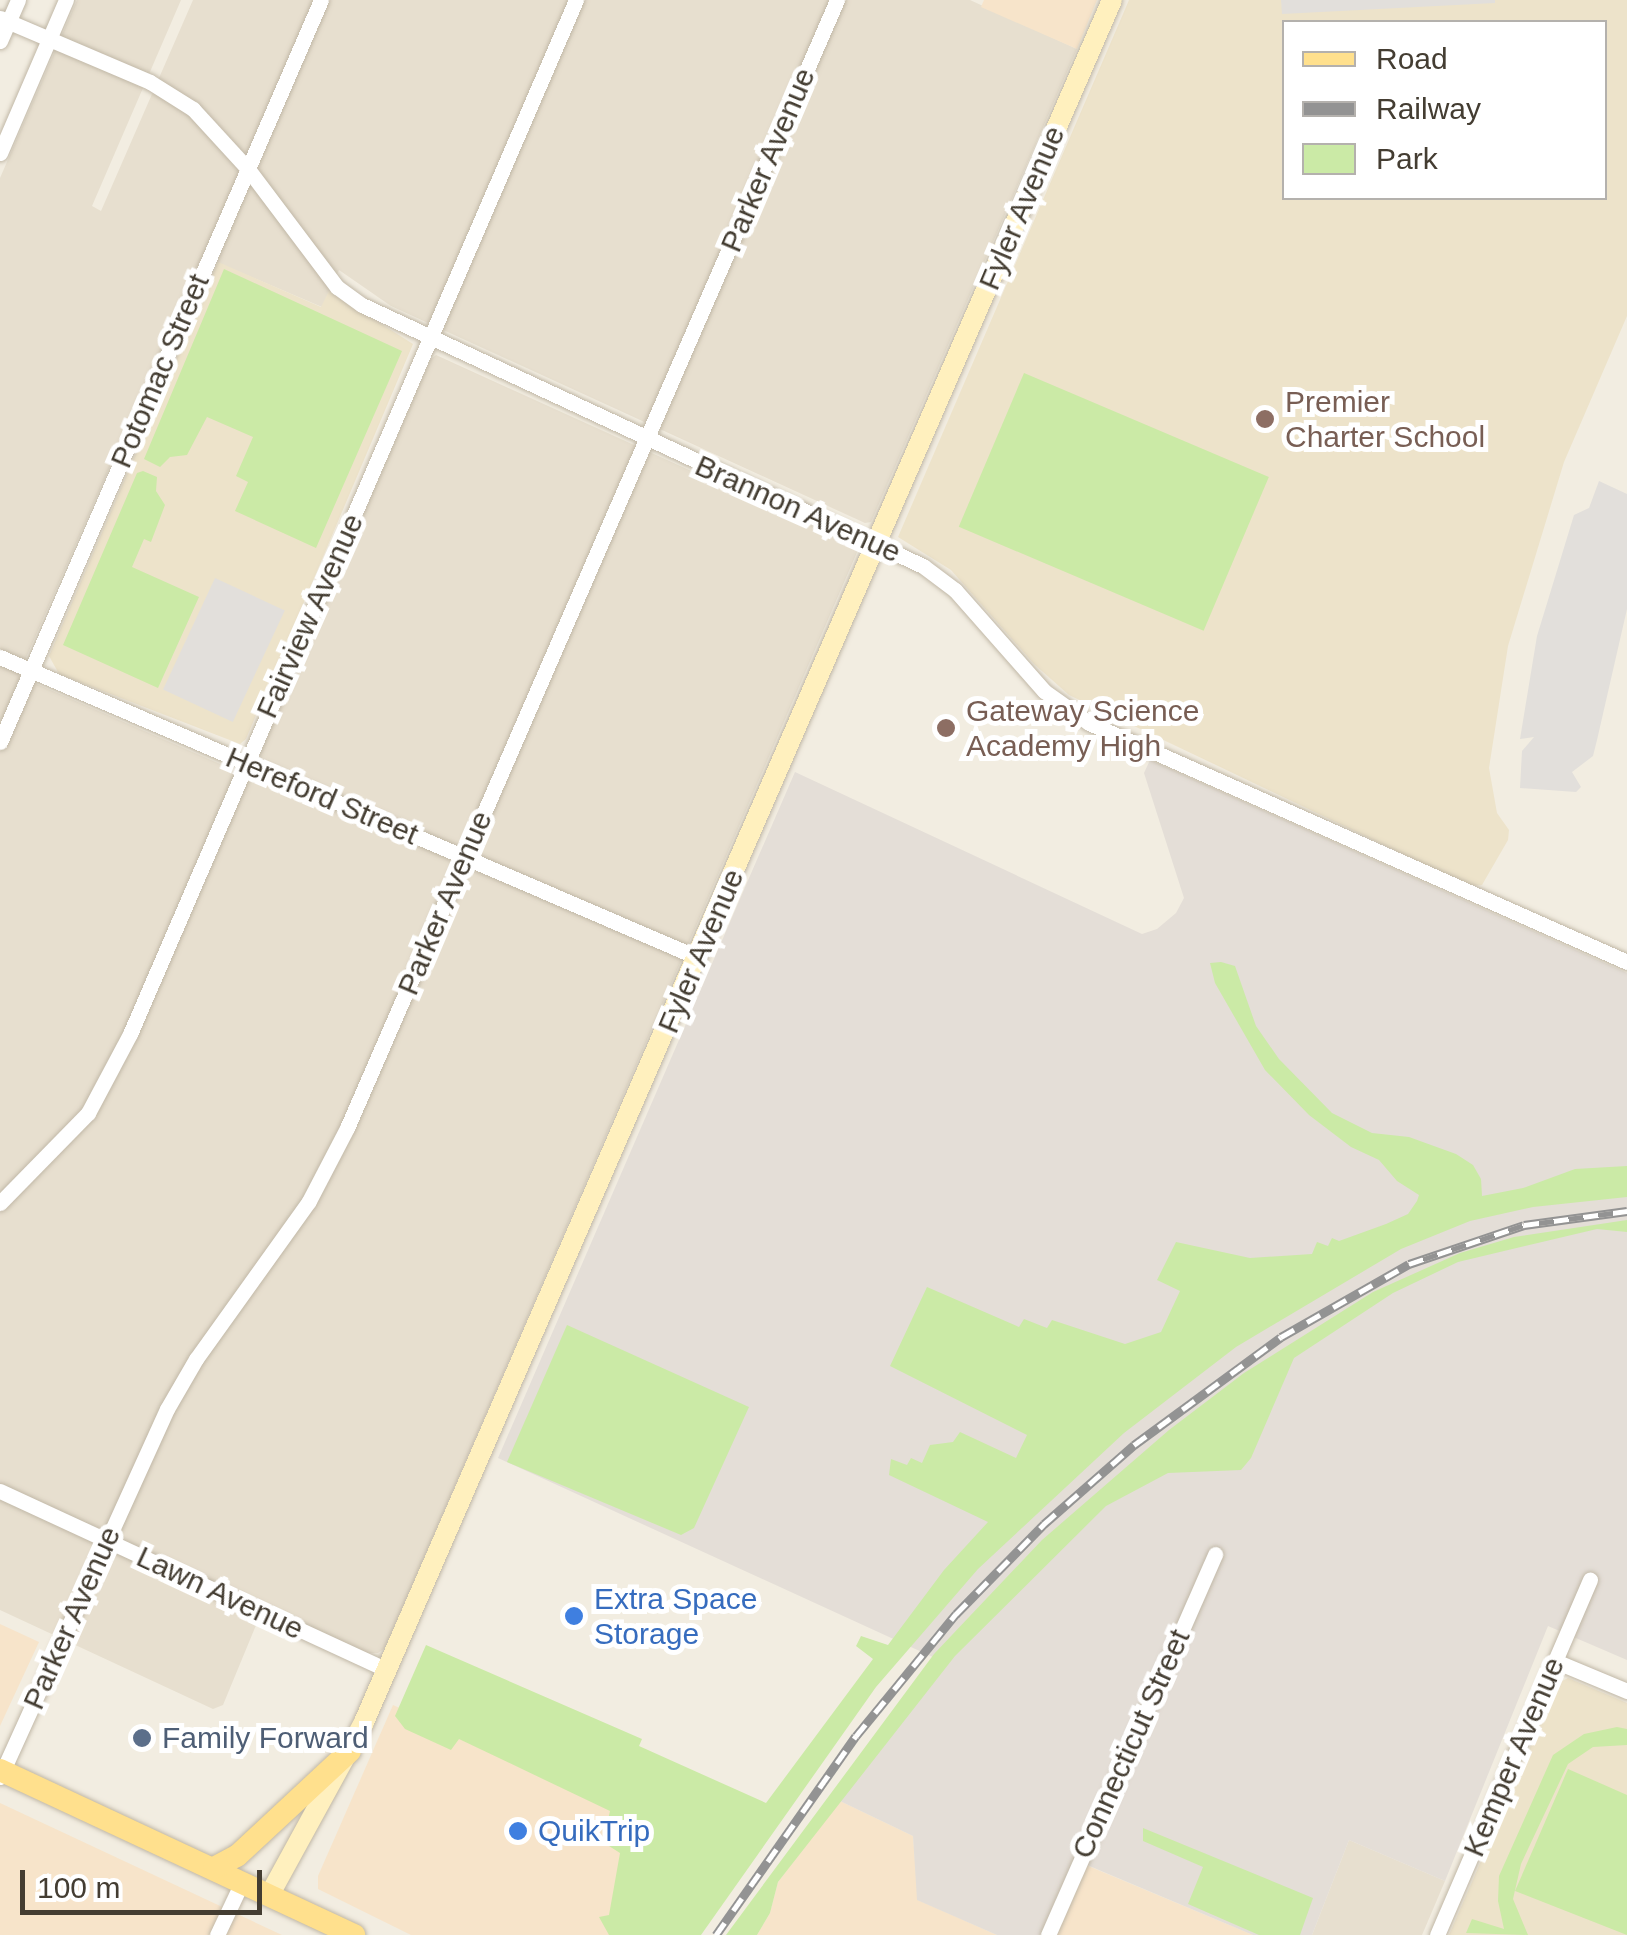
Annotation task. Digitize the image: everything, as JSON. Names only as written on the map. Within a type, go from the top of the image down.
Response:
[{"type":"main road","points":[[214,1868],[237,1856],[350,1751]]},
{"type":"main road","points":[[1,1773],[354,1935]]},
{"type":"street","points":[[0,41],[4,19],[18,0]]},
{"type":"street","points":[[0,153],[66,0]]},
{"type":"street","name":"Potomac Street","points":[[0,742],[321,0]]},
{"type":"street","name":"Fairview Avenue","points":[[0,1203],[88,1113],[130,1034],[576,0]]},
{"type":"street","name":"Parker Avenue","points":[[1,1773],[167,1408],[196,1359],[309,1201],[347,1128],[837,0]]},
{"type":"street","name":"Fyler Avenue","points":[[270,1894],[350,1751],[1112,0]]},
{"type":"street","name":"Brannon Avenue","points":[[4,19],[176,97],[214,130],[248,168],[337,287],[431,340],[923,566],[955,590],[1044,691],[1089,723],[1627,962]]},
{"type":"street","name":"Hereford Street","points":[[0,658],[698,958]]},
{"type":"street","name":"Lawn Avenue","points":[[0,1491],[386,1670]]},
{"type":"street","name":"Connecticut Street","points":[[1048,1935],[1214,1554]]},
{"type":"street","name":"Kemper Avenue","points":[[1437,1935],[1590,1580]]},
{"type":"street","points":[[1555,1660],[1627,1692]]},
{"type":"street","points":[[217,1935],[242,1882]]},
{"type":"shaded area","points":[[77,0],[181,0],[92,206],[101,211],[193,0],[970,0],[1077,49],[871,522],[865,523],[391,306],[339,270],[322,307],[202,256],[18,676],[250,777],[430,360],[436,355],[858,550],[385,1648],[367,1653],[264,1606],[223,1705],[213,1709],[0,1610],[0,178]]},
{"type":"shaded area","points":[[984,0],[1097,0],[1077,49],[981,7]]},
{"type":"shaded area","name":"Premier Charter School","points":[[1129,0],[1627,0],[1627,316],[1564,462],[1508,646],[1489,768],[1497,813],[1509,830],[1508,840],[1482,885],[1470,886],[1069,695],[1034,664],[951,570],[898,537]]},
{"type":"shaded area","points":[[1281,0],[1495,0],[1495,3],[1282,14]]},
{"type":"shaded area","points":[[218,262],[321,307],[329,291],[413,344],[246,739],[240,744],[59,674],[49,656]]},
{"type":"shaded area","points":[[1599,481],[1627,494],[1627,609],[1593,756],[1572,772],[1581,787],[1576,792],[1520,788],[1522,751],[1534,737],[1520,739],[1537,636],[1574,515],[1589,508]]},
{"type":"shaded area","points":[[215,578],[285,611],[233,722],[163,689]]},
{"type":"shaded area","points":[[1150,760],[1627,973],[1627,1660],[1548,1626],[1445,1881],[1349,1840],[1312,1935],[1253,1935],[1087,1865],[1056,1935],[997,1935],[917,1900],[913,1836],[840,1801],[948,1664],[498,1458],[795,772],[1142,934],[1157,929],[1176,913],[1184,898],[1144,773]]},
{"type":"shaded area","points":[[0,1624],[39,1642],[0,1726]]},
{"type":"shaded area","points":[[1568,1678],[1627,1703],[1627,1935],[1449,1935],[1558,1683]]},
{"type":"shaded area","points":[[393,1705],[668,1832],[621,1935],[411,1935],[318,1889],[318,1876]]},
{"type":"shaded area","points":[[840,1801],[913,1836],[918,1900],[997,1935],[757,1935],[770,1913],[778,1882]]},
{"type":"shaded area","points":[[0,1803],[282,1935],[0,1935]]},
{"type":"shaded area","points":[[1349,1840],[1445,1881],[1422,1935],[1312,1935]]},
{"type":"shaded area","points":[[1086,1865],[1253,1935],[1056,1935]]},
{"type":"green space","points":[[224,269],[402,351],[316,548],[235,511],[248,482],[236,476],[253,437],[207,417],[187,455],[170,457],[160,467],[144,459]]},
{"type":"green space","points":[[1024,373],[1269,477],[1204,631],[959,527]]},
{"type":"green space","points":[[143,471],[157,477],[156,491],[165,505],[151,542],[144,539],[132,567],[199,597],[158,688],[63,645],[137,473]]},
{"type":"green space","points":[[1210,963],[1235,966],[1256,1026],[1279,1059],[1332,1113],[1372,1133],[1409,1137],[1456,1154],[1473,1165],[1481,1179],[1482,1196],[1523,1188],[1575,1169],[1627,1166],[1627,1197],[1533,1207],[1470,1221],[1401,1249],[1236,1347],[1124,1433],[978,1569],[876,1687],[701,1935],[609,1935],[599,1917],[609,1915],[620,1853],[609,1846],[612,1840],[623,1843],[626,1836],[607,1824],[610,1811],[459,1739],[451,1750],[405,1729],[395,1716],[426,1645],[642,1739],[639,1746],[766,1803],[873,1659],[856,1646],[861,1636],[888,1645],[944,1570],[988,1522],[889,1475],[891,1459],[907,1465],[911,1458],[922,1463],[930,1445],[953,1442],[960,1432],[1016,1458],[1027,1435],[890,1366],[927,1287],[1019,1327],[1024,1319],[1047,1328],[1052,1320],[1125,1344],[1161,1332],[1180,1291],[1157,1280],[1176,1242],[1250,1258],[1312,1254],[1317,1242],[1328,1246],[1332,1238],[1339,1241],[1386,1224],[1408,1214],[1417,1201],[1419,1195],[1397,1181],[1379,1160],[1351,1147],[1309,1115],[1265,1070],[1215,983]]},
{"type":"green space","points":[[1627,1220],[1627,1232],[1597,1229],[1458,1262],[1393,1293],[1294,1358],[1251,1458],[1241,1470],[1168,1473],[1106,1506],[955,1656],[778,1882],[770,1913],[757,1935],[726,1935],[934,1654],[1042,1540],[1169,1430],[1244,1373],[1373,1292],[1460,1253],[1514,1237]]},
{"type":"green space","points":[[567,1325],[749,1407],[694,1528],[681,1535],[507,1462]]},
{"type":"green space","points":[[1617,1727],[1627,1729],[1627,1745],[1593,1747],[1568,1764],[1521,1864],[1513,1899],[1528,1935],[1466,1933],[1472,1919],[1504,1929],[1498,1901],[1499,1876],[1553,1755],[1584,1734]]},
{"type":"green space","points":[[1568,1769],[1627,1795],[1627,1935],[1515,1891]]},
{"type":"green space","points":[[1143,1828],[1313,1898],[1300,1935],[1259,1935],[1188,1904],[1203,1867],[1143,1841]]},
{"type":"railway","points":[[716,1935],[856,1736],[956,1614],[1044,1524],[1134,1445],[1281,1337],[1409,1264],[1524,1225],[1627,1211]]},
{"type":"place","name":"Premier Charter School","points":[[1265,419]]},
{"type":"place","name":"Gateway Science Academy High","points":[[946,728]]},
{"type":"place","name":"Extra Space Storage","points":[[574,1616]]},
{"type":"place","name":"Family Forward","points":[[142,1738]]},
{"type":"place","name":"QuikTrip","points":[[518,1831]]}]
